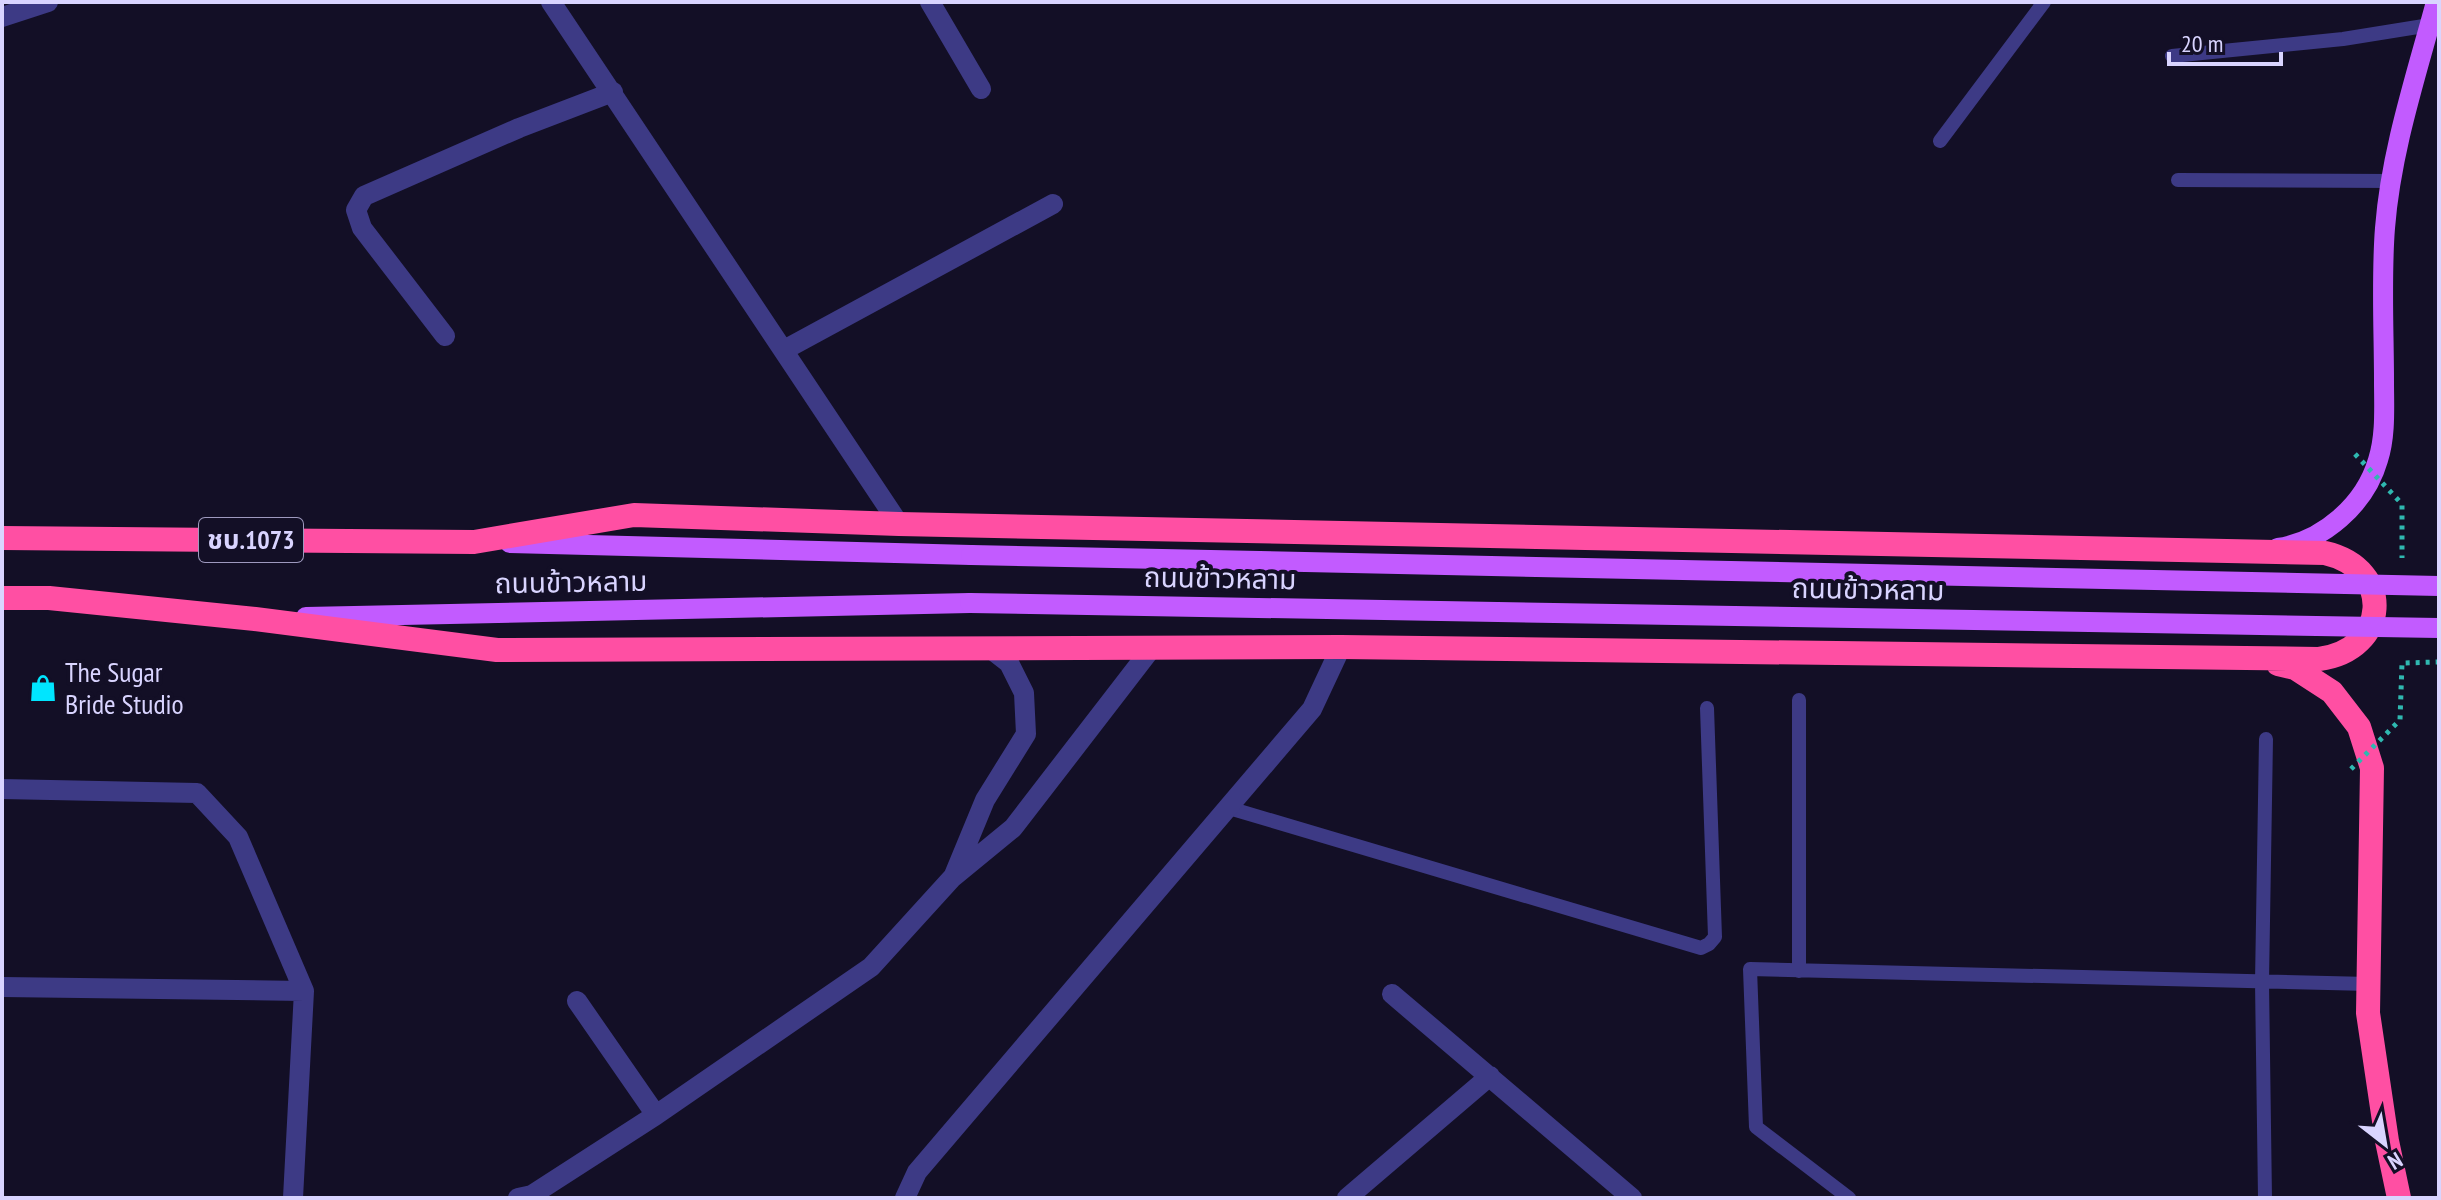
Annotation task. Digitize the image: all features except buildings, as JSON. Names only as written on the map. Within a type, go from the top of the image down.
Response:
[{"type":"highway","points":[[255,619],[497,650],[1341,647],[2319,659],[2336,657],[2351,650],[2364,638],[2372,624],[2375,607],[2373,591],[2355,565],[2325,553],[899,524],[634,515],[474,542]]},
{"type":"highway","name":"ถนนข้าวหลาม","points":[[2,537],[474,542]]},
{"type":"highway","name":"ถนนข้าวหลาม","points":[[2,598],[49,598],[255,619]]},
{"type":"highway","points":[[2252,657],[2295,668],[2332,692],[2359,727],[2372,768],[2370,1028],[2399,1198]]},
{"type":"main road","points":[[2250,553],[2294,546],[2330,527],[2359,498],[2378,461],[2384,421],[2385,228],[2400,134],[2436,2]]},
{"type":"main road","name":"ถนนข้าวหลาม","points":[[474,542],[2439,586]]},
{"type":"main road","name":"ถนนข้าวหลาม","points":[[255,619],[970,603],[2439,628]]},
{"type":"street","points":[[2,17],[48,2]]},
{"type":"street","points":[[551,2],[899,524]]},
{"type":"street","points":[[930,2],[981,89]]},
{"type":"street","points":[[445,336],[362,228],[356,210],[364,196],[519,128],[613,92]]},
{"type":"street","points":[[784,350],[1053,204]]},
{"type":"street","points":[[905,1198],[917,1172],[1312,709],[1341,647]]},
{"type":"street","points":[[952,878],[985,800],[1026,734],[1024,693],[1009,663],[991,649]]},
{"type":"street","points":[[518,1198],[532,1195],[656,1115],[871,967],[952,878],[1013,828],[1151,649]]},
{"type":"street","points":[[2,789],[197,793],[238,837],[304,991],[293,1198]]},
{"type":"street","points":[[2,987],[304,991]]},
{"type":"street","points":[[1392,994],[1632,1198]]},
{"type":"street","points":[[577,1001],[656,1115]]},
{"type":"street","points":[[1347,1198],[1490,1076]]},
{"type":"lane","points":[[1940,141],[2044,2]]},
{"type":"lane","points":[[2172,56],[2343,39],[2430,25]]},
{"type":"lane","points":[[2178,180],[2392,181]]},
{"type":"lane","points":[[1799,700],[1799,971]]},
{"type":"lane","points":[[1229,808],[1701,948],[1715,937],[1707,708]]},
{"type":"lane","points":[[2265,1198],[2262,982],[2266,739]]},
{"type":"lane","points":[[1849,1198],[1756,1127],[1750,969],[2369,984]]},
{"type":"path","points":[[2355,454],[2402,504],[2402,558],[2414,558]]},
{"type":"path","points":[[2351,769],[2400,720],[2402,663],[2439,662]]},
{"type":"place","name":"The Sugar Bride Studio","points":[[43,688]]}]
